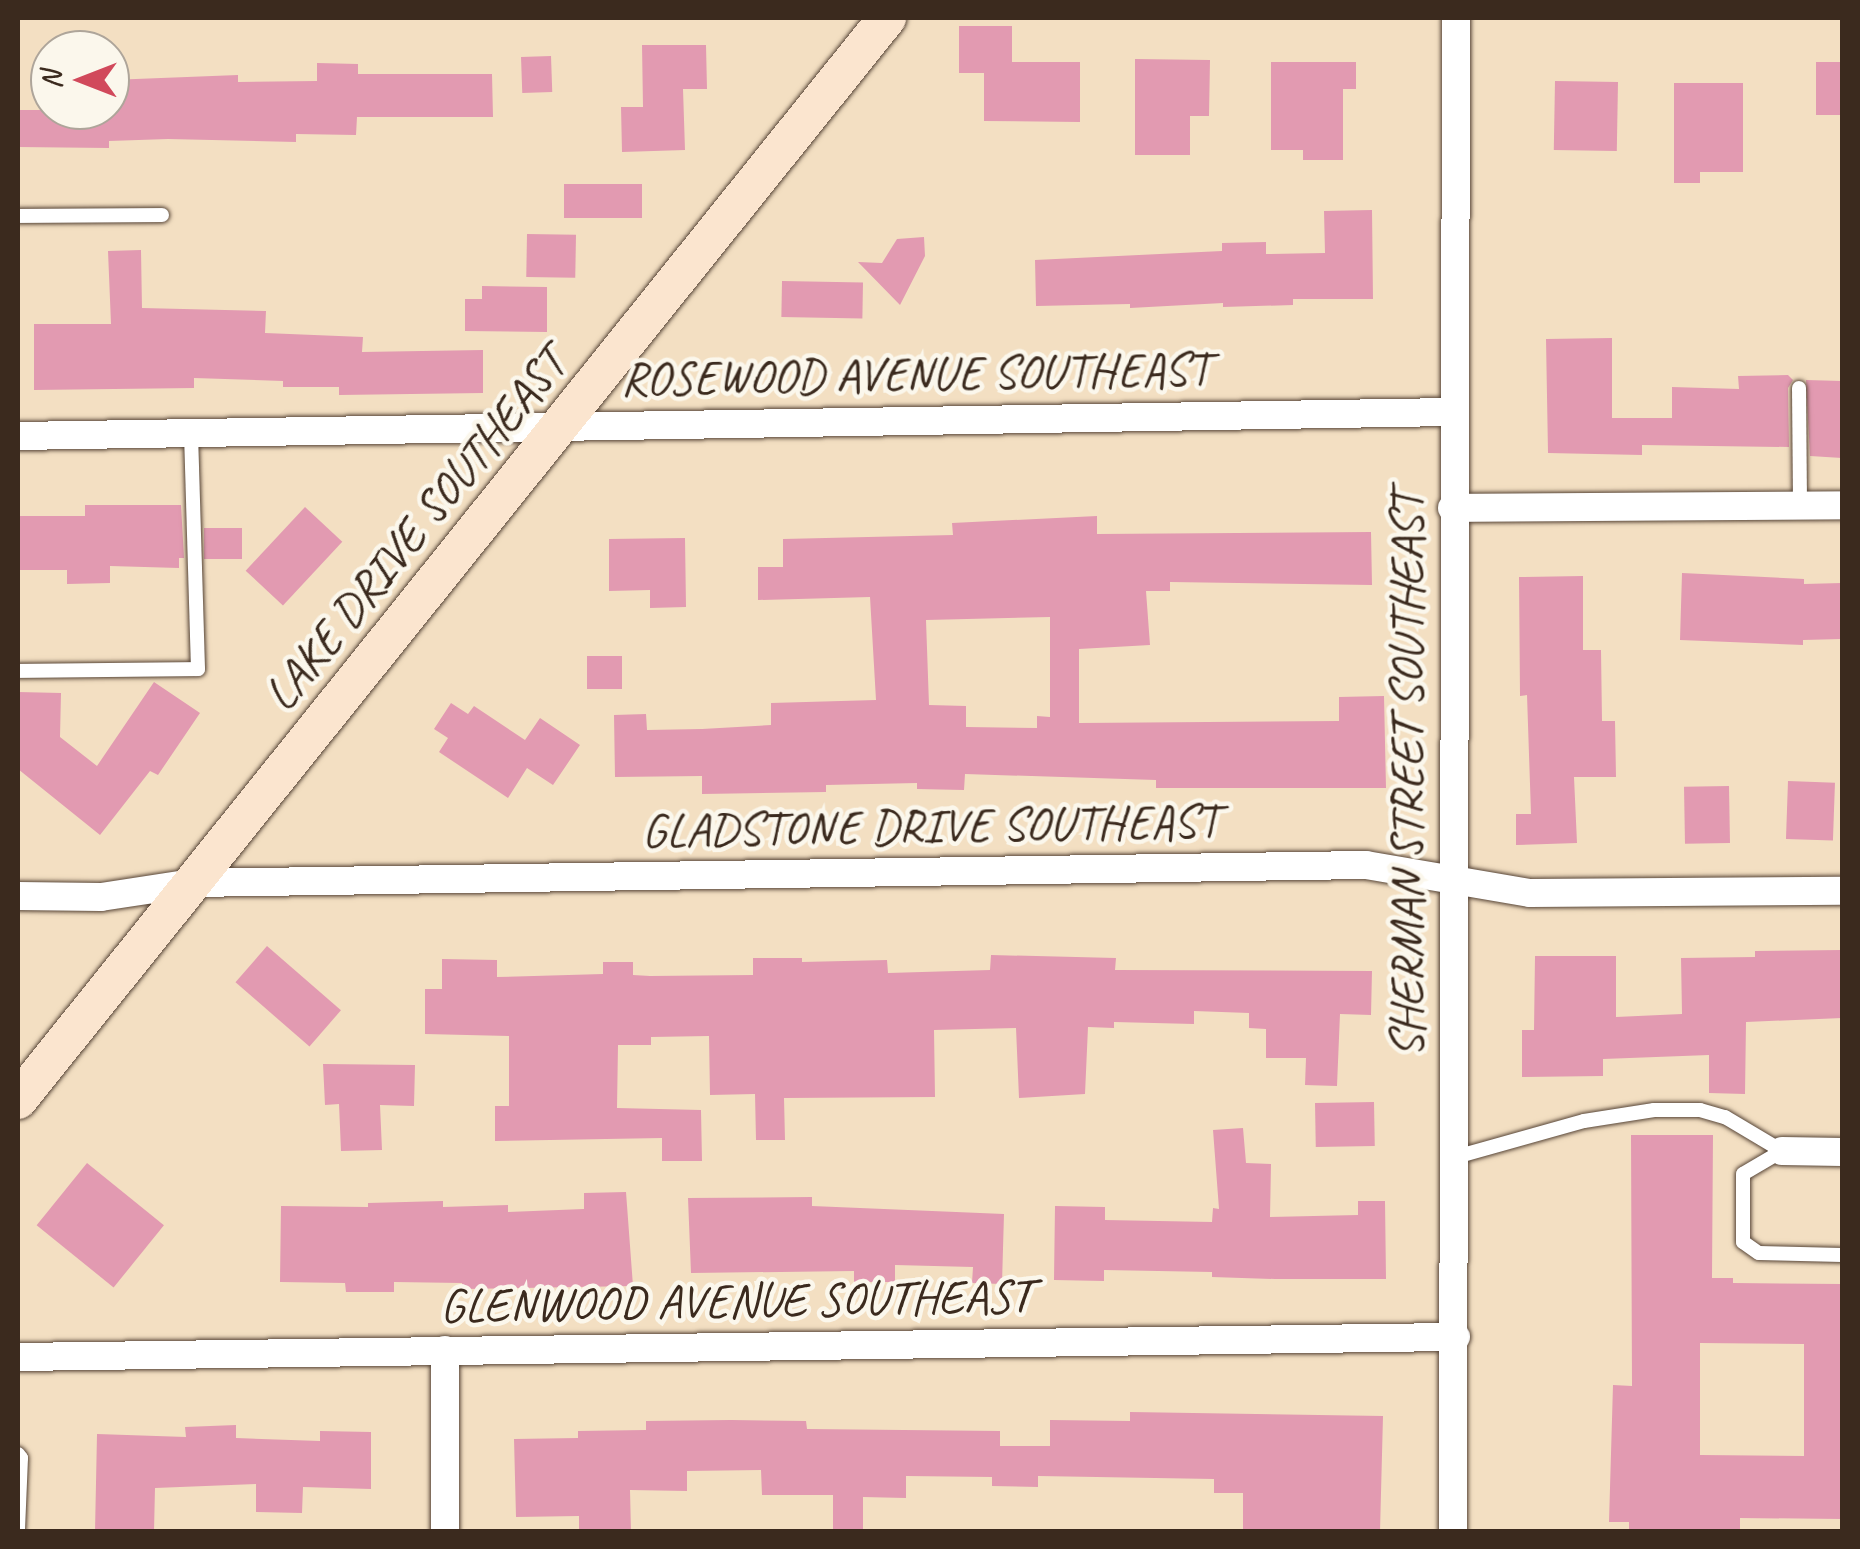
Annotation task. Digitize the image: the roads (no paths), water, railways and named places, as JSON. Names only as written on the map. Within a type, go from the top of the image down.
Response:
[{"type":"main road","name":"LAKE DRIVE SOUTHEAST","points":[[18,1100],[565,424],[887,18]]},
{"type":"street","name":"SHERMAN STREET SOUTHEAST","points":[[1453,1532],[1456,1337],[1451,1158],[1455,882],[1452,508],[1456,18]]},
{"type":"street","name":"ROSEWOOD AVENUE SOUTHEAST","points":[[18,436],[1454,412]]},
{"type":"street","points":[[1452,508],[1842,504]]},
{"type":"street","name":"GLADSTONE DRIVE SOUTHEAST","points":[[18,896],[101,897],[192,883],[1366,864],[1530,893],[1842,891]]},
{"type":"street","points":[[1782,1151],[1842,1152]]},
{"type":"street","name":"GLENWOOD AVENUE SOUTHEAST","points":[[18,1356],[1456,1337]]},
{"type":"street","points":[[444,1532],[445,1350]]},
{"type":"lane","points":[[18,216],[162,215]]},
{"type":"lane","points":[[1798,388],[1800,505]]},
{"type":"lane","points":[[18,671],[198,669],[191,435]]},
{"type":"lane","points":[[1451,1158],[1584,1121],[1654,1110],[1700,1110],[1725,1117],[1782,1151],[1743,1174],[1743,1242],[1759,1253],[1842,1256]]},
{"type":"lane","points":[[18,1454],[18,1529]]}]
